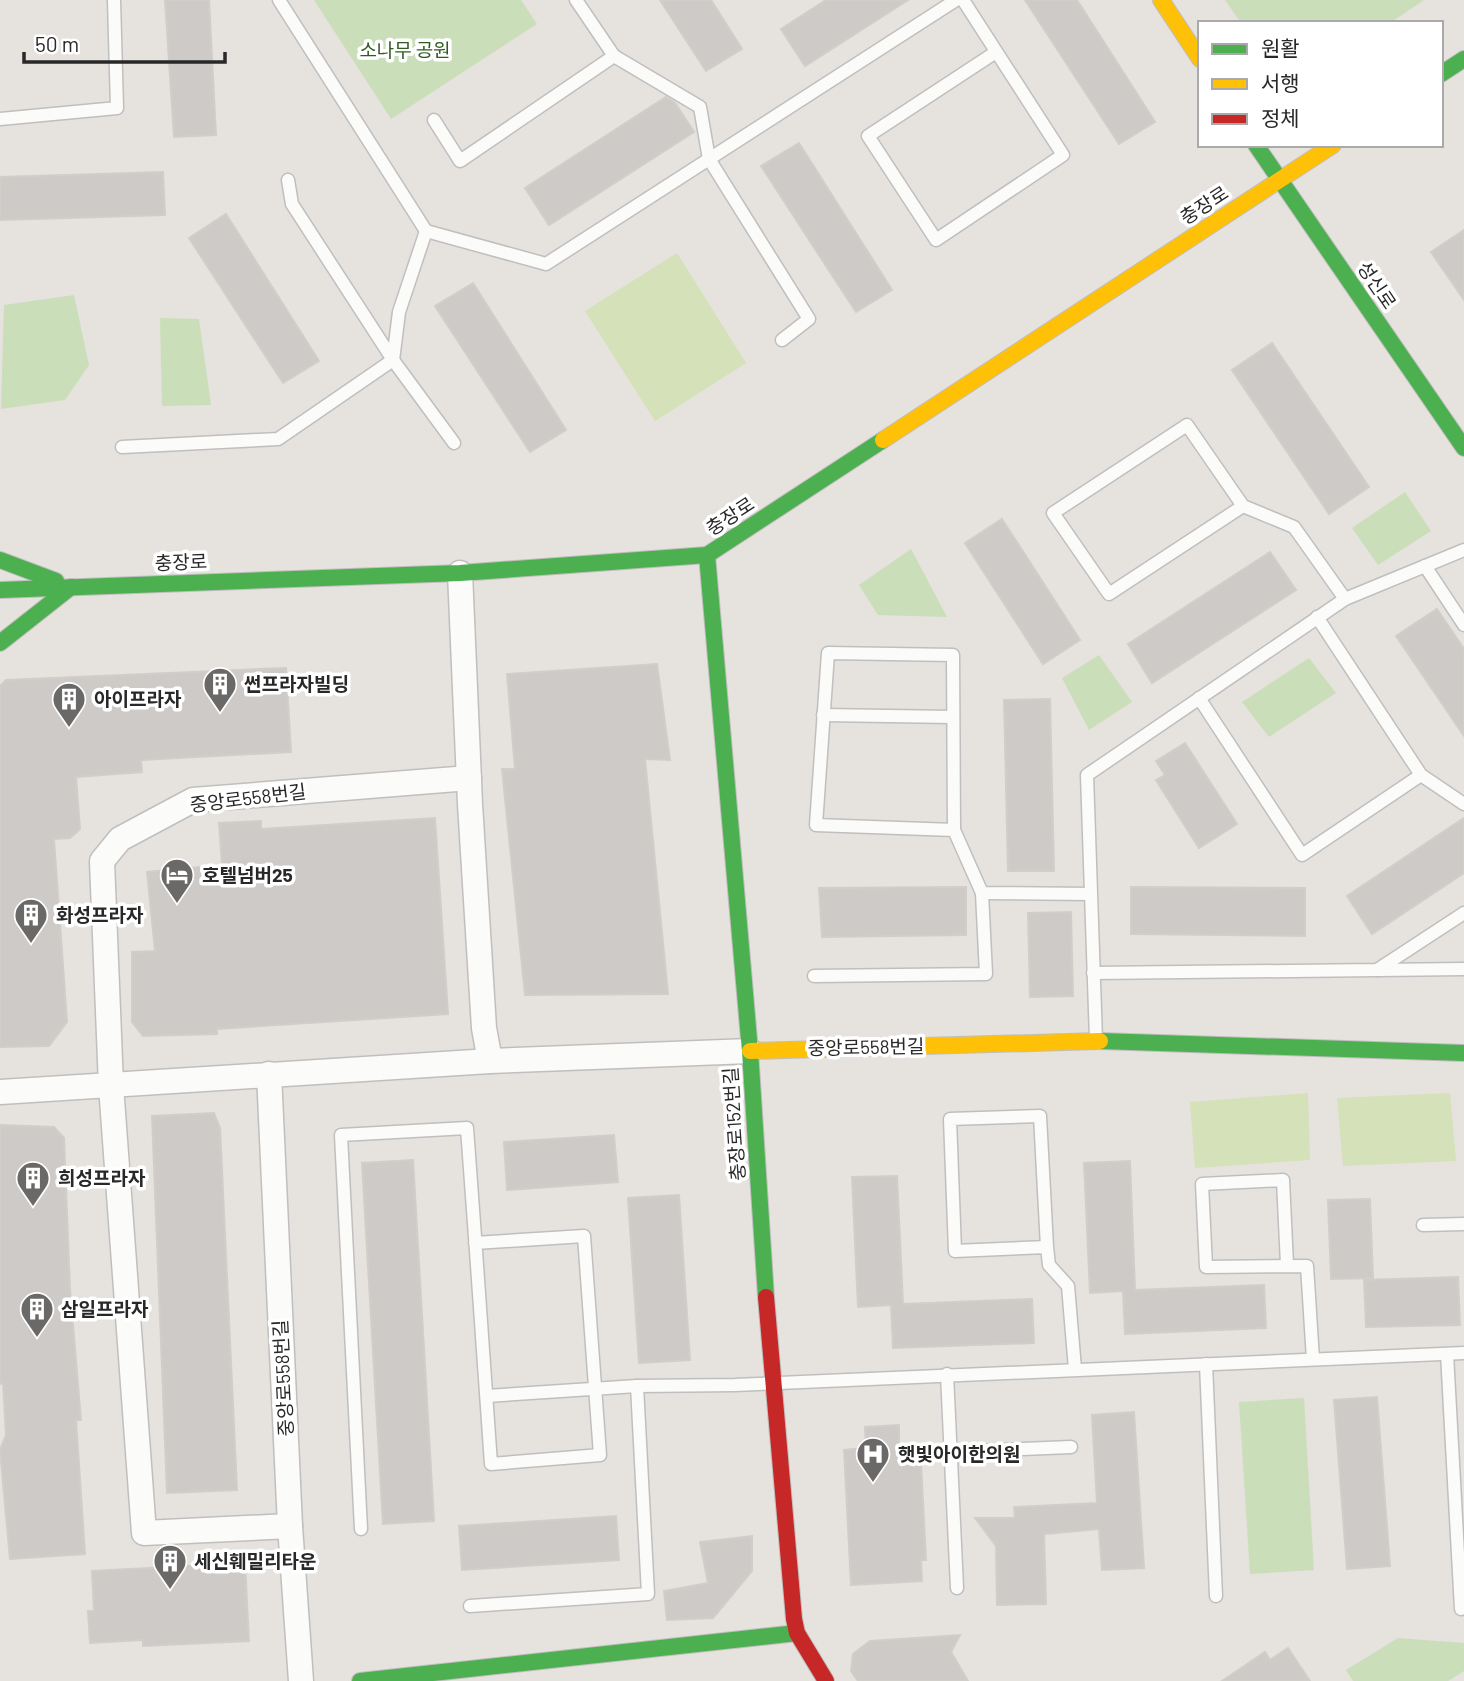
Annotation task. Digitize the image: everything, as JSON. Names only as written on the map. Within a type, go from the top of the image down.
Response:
[{"type":"street","points":[[1161,0],[1198,56]]},
{"type":"street","points":[[1443,73],[1464,58]]},
{"type":"street","name":"성신로","points":[[1257,147],[1464,448]]},
{"type":"street","name":"충장로","points":[[0,590],[460,573],[707,555],[1329,147]]},
{"type":"street","name":"충장로152번길","points":[[707,555],[750,1051],[772,1382],[797,1633],[826,1681]]},
{"type":"street","points":[[0,560],[71,587]]},
{"type":"street","points":[[460,573],[484,1028],[490,1061]]},
{"type":"street","points":[[0,643],[71,587]]},
{"type":"street","name":"중앙로558번길","points":[[111,1086],[102,861],[120,839],[193,800],[469,778]]},
{"type":"street","name":"중앙로558번길","points":[[0,1092],[490,1061],[1096,1041],[1464,1053]]},
{"type":"street","name":"중앙로558번길","points":[[269,1074],[300,1681]]},
{"type":"street","points":[[111,1086],[144,1533],[290,1525]]},
{"type":"street","points":[[360,1681],[797,1633]]},
{"type":"lane","points":[[0,118],[117,108],[114,0]]},
{"type":"lane","points":[[279,0],[426,232],[546,264],[956,0]]},
{"type":"lane","points":[[576,0],[614,57],[700,107],[709,159],[809,318],[782,340]]},
{"type":"lane","points":[[963,0],[1063,155],[936,240],[868,136],[996,52]]},
{"type":"lane","points":[[434,120],[460,161],[614,57]]},
{"type":"lane","points":[[288,180],[292,204],[393,360],[454,443]]},
{"type":"lane","points":[[122,447],[278,439],[393,360],[399,312],[426,232]]},
{"type":"lane","points":[[1243,506],[1109,594],[1054,513],[1187,425],[1243,506],[1294,527],[1345,599]]},
{"type":"lane","points":[[1096,1041],[1087,775],[1345,599],[1464,550]]},
{"type":"lane","points":[[1425,566],[1464,625]]},
{"type":"lane","points":[[1317,617],[1421,775],[1464,804]]},
{"type":"lane","points":[[814,976],[986,974],[982,893],[954,830],[953,655],[828,653],[816,825],[954,830]]},
{"type":"lane","points":[[1199,698],[1302,855],[1421,775]]},
{"type":"lane","points":[[823,715],[953,717]]},
{"type":"lane","points":[[982,893],[1090,894]]},
{"type":"lane","points":[[1377,970],[1464,913]]},
{"type":"lane","points":[[1093,973],[1464,969]]},
{"type":"lane","points":[[1047,1247],[955,1251],[950,1119],[1040,1116],[1049,1265],[1068,1286],[1075,1369]]},
{"type":"lane","points":[[361,1529],[341,1135],[467,1128],[475,1243],[487,1396],[491,1464],[600,1455],[584,1236],[475,1243]]},
{"type":"lane","points":[[1287,1265],[1283,1180],[1202,1184],[1206,1267],[1307,1266],[1313,1359]]},
{"type":"lane","points":[[1423,1225],[1464,1224]]},
{"type":"lane","points":[[487,1396],[595,1391],[637,1386],[1464,1353]]},
{"type":"lane","points":[[1447,1354],[1461,1609]]},
{"type":"lane","points":[[1206,1364],[1216,1596]]},
{"type":"lane","points":[[947,1374],[957,1588]]},
{"type":"lane","points":[[470,1606],[648,1594],[637,1386]]},
{"type":"lane","points":[[950,1452],[1071,1447]]},
{"type":"green space","name":"소나무 공원","points":[[314,0],[521,0],[537,24],[391,119]]},
{"type":"green space","points":[[1225,0],[1424,0],[1393,21],[1240,21]]},
{"type":"green space","points":[[677,253],[746,363],[655,421],[585,311]]},
{"type":"green space","points":[[74,295],[89,365],[65,400],[1,409],[4,305]]},
{"type":"green space","points":[[160,318],[199,319],[211,405],[162,406]]},
{"type":"green space","points":[[1405,492],[1431,531],[1378,565],[1352,528]]},
{"type":"green space","points":[[911,549],[947,617],[878,615],[859,585]]},
{"type":"green space","points":[[1099,655],[1132,702],[1089,730],[1062,678]]},
{"type":"green space","points":[[1309,658],[1336,693],[1269,737],[1242,702]]},
{"type":"green space","points":[[1308,1093],[1310,1160],[1195,1168],[1190,1102]]},
{"type":"green space","points":[[1450,1093],[1456,1161],[1343,1166],[1337,1098]]},
{"type":"green space","points":[[1304,1398],[1314,1570],[1250,1574],[1239,1402]]},
{"type":"green space","points":[[1398,1638],[1464,1643],[1464,1671],[1448,1681],[1353,1681],[1346,1670]]},
{"type":"building","points":[[165,0],[209,0],[216,135],[174,137]]},
{"type":"building","points":[[660,0],[711,0],[742,49],[706,71]]},
{"type":"building","points":[[826,0],[908,0],[805,66],[781,29]]},
{"type":"building","points":[[1025,0],[1077,0],[1155,122],[1119,144]]},
{"type":"building","points":[[666,97],[675,103],[694,132],[549,225],[525,188]]},
{"type":"building","points":[[799,143],[892,290],[856,312],[761,166]]},
{"type":"building","points":[[163,172],[165,215],[0,220],[0,177]]},
{"type":"building","points":[[226,214],[319,361],[283,383],[189,238]]},
{"type":"building","points":[[1464,230],[1464,300],[1431,252]]},
{"type":"building","points":[[473,283],[566,430],[530,452],[435,306]]},
{"type":"building","points":[[1272,343],[1369,487],[1329,514],[1232,370]]},
{"type":"building","points":[[1002,519],[1080,640],[1043,664],[965,543]]},
{"type":"building","points":[[1270,552],[1296,590],[1152,683],[1128,644]]},
{"type":"building","points":[[1437,609],[1464,649],[1464,736],[1396,636]]},
{"type":"building","points":[[657,664],[670,760],[645,759],[668,994],[525,995],[502,769],[515,769],[507,674]]},
{"type":"building","points":[[286,668],[291,752],[141,760],[142,772],[76,777],[80,829],[70,838],[54,839],[67,1022],[49,1046],[0,1047],[0,686],[6,680]]},
{"type":"building","points":[[1050,699],[1054,871],[1008,871],[1004,700]]},
{"type":"building","points":[[1185,743],[1237,824],[1199,848],[1156,780],[1165,775],[1156,761]]},
{"type":"building","points":[[435,818],[448,1014],[217,1029],[217,1034],[143,1036],[132,1022],[132,952],[155,951],[147,872],[222,865],[219,823],[261,821],[261,829]]},
{"type":"building","points":[[1464,818],[1464,873],[1372,934],[1347,896]]},
{"type":"building","points":[[966,887],[966,935],[822,937],[819,888]]},
{"type":"building","points":[[1131,887],[1305,888],[1305,936],[1131,934]]},
{"type":"building","points":[[1071,912],[1073,996],[1030,997],[1028,913]]},
{"type":"building","points":[[214,1113],[220,1128],[237,1490],[167,1493],[152,1116]]},
{"type":"building","points":[[0,1125],[54,1127],[64,1138],[70,1289],[81,1420],[76,1420],[85,1554],[10,1559],[0,1450],[6,1435],[3,1383],[0,1384]]},
{"type":"building","points":[[614,1135],[618,1182],[507,1190],[504,1142]]},
{"type":"building","points":[[413,1160],[434,1521],[383,1524],[362,1163]]},
{"type":"building","points":[[1130,1161],[1135,1290],[1264,1285],[1266,1328],[1125,1334],[1123,1291],[1090,1293],[1084,1163]]},
{"type":"building","points":[[897,1176],[903,1304],[1032,1299],[1034,1343],[893,1348],[891,1305],[858,1307],[852,1177]]},
{"type":"building","points":[[679,1195],[690,1360],[639,1363],[628,1198]]},
{"type":"building","points":[[1370,1199],[1373,1278],[1331,1279],[1328,1200]]},
{"type":"building","points":[[1458,1277],[1460,1325],[1366,1327],[1364,1280]]},
{"type":"building","points":[[1377,1397],[1390,1566],[1347,1569],[1334,1400]]},
{"type":"building","points":[[1134,1412],[1144,1568],[1102,1570],[1099,1529],[1044,1534],[1046,1604],[997,1605],[996,1546],[975,1518],[1015,1518],[1014,1507],[1097,1503],[1092,1415]]},
{"type":"building","points":[[899,1425],[899,1444],[920,1443],[926,1560],[921,1560],[922,1581],[851,1585],[844,1450],[866,1448],[865,1427]]},
{"type":"building","points":[[616,1516],[619,1560],[462,1570],[459,1526]]},
{"type":"building","points":[[752,1536],[752,1571],[713,1618],[667,1620],[664,1591],[708,1583],[700,1542]]},
{"type":"building","name":"세신훼밀리타운","points":[[245,1563],[249,1641],[143,1646],[143,1640],[90,1643],[88,1611],[94,1611],[92,1571]]},
{"type":"building","points":[[960,1635],[951,1652],[968,1681],[858,1681],[851,1671],[853,1654],[870,1641]]},
{"type":"building","points":[[1288,1648],[1310,1681],[1222,1681],[1265,1652],[1270,1660]]},
{"type":"traffic: fast","points":[[1443,73],[1464,59]]},
{"type":"traffic: fast","points":[[1257,147],[1464,448]]},
{"type":"traffic: fast","points":[[0,590],[460,573],[707,555],[883,440]]},
{"type":"traffic: fast","points":[[707,555],[750,1051],[766,1297]]},
{"type":"traffic: fast","points":[[0,560],[56,581]]},
{"type":"traffic: fast","points":[[0,643],[71,587]]},
{"type":"traffic: fast","points":[[1100,1041],[1464,1053]]},
{"type":"traffic: fast","points":[[360,1681],[797,1633]]},
{"type":"traffic: slow","points":[[1161,0],[1198,56]]},
{"type":"traffic: slow","points":[[883,440],[1330,147]]},
{"type":"traffic: slow","points":[[750,1051],[1100,1041]]},
{"type":"traffic: jam","points":[[766,1297],[794,1619],[797,1633],[826,1681]]},
{"type":"place","name":"썬프라자빌딩","points":[[220,714]]},
{"type":"place","name":"아이프라자","points":[[69,729]]},
{"type":"place","name":"호텔넘버25","points":[[177,905]]},
{"type":"place","name":"화성프라자","points":[[31,945]]},
{"type":"place","name":"희성프라자","points":[[33,1208]]},
{"type":"place","name":"삼일프라자","points":[[37,1339]]},
{"type":"place","name":"햇빛아이한의원","points":[[873,1484]]},
{"type":"place","name":"세신훼밀리타운","points":[[170,1591]]}]
